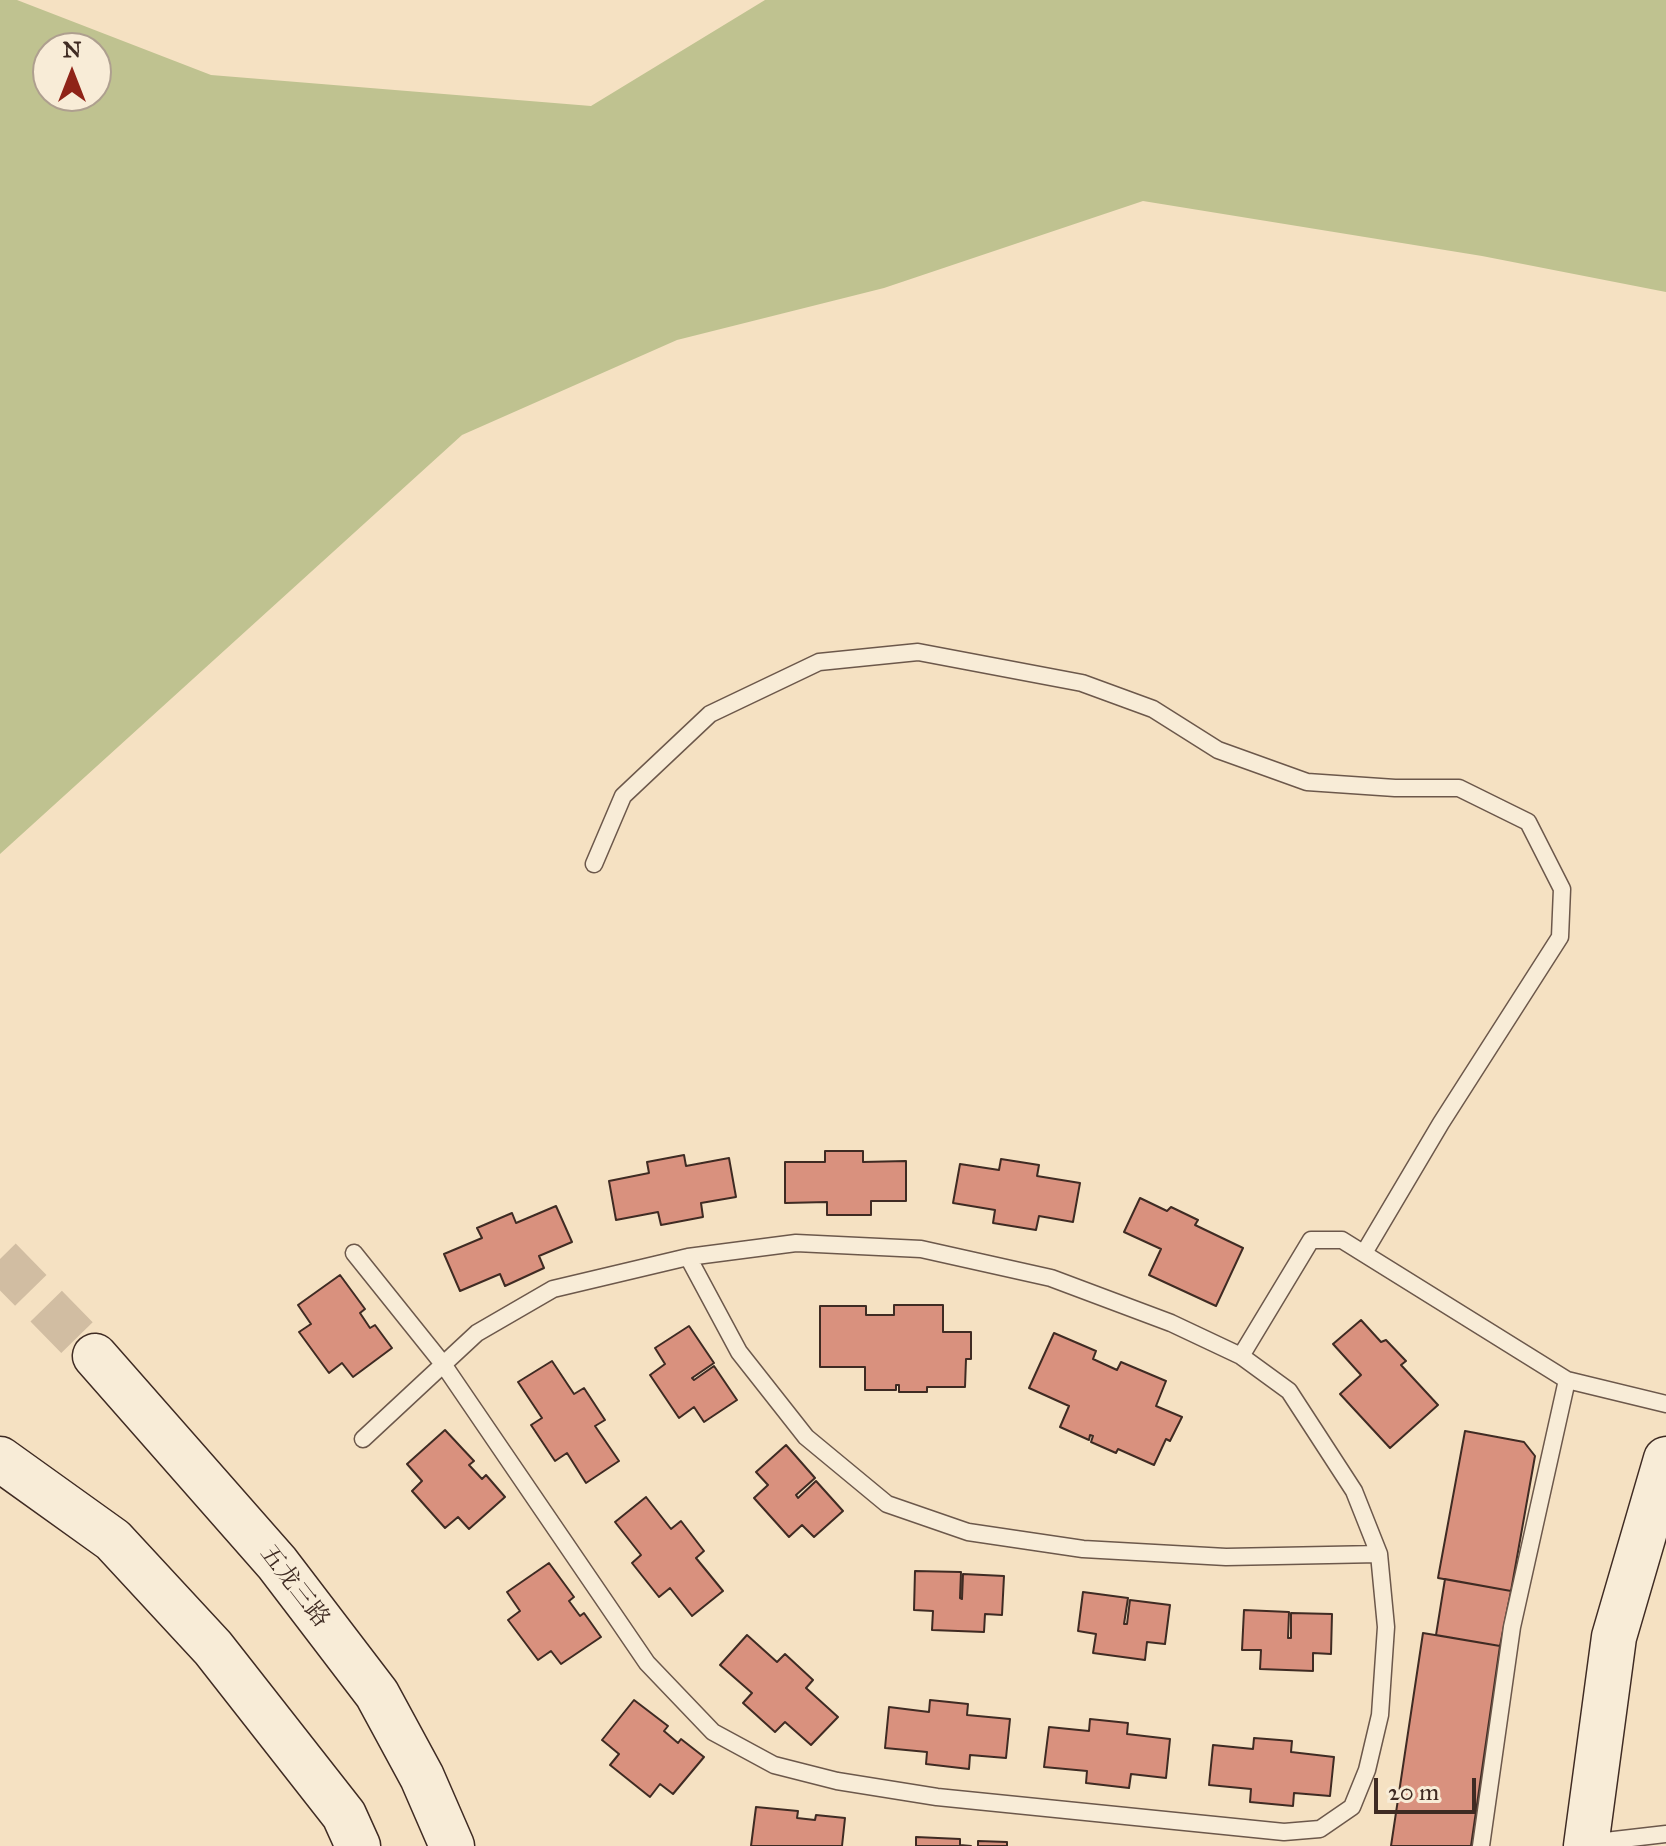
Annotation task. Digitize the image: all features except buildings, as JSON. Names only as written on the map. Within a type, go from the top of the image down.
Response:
[{"type":"main road","name":"五龙三路","points":[[95,1356],[277,1563],[377,1694],[422,1777],[452,1846]]},
{"type":"main road","points":[[0,1459],[123,1550],[213,1648],[344,1815],[358,1846]]},
{"type":"main road","points":[[1586,1845],[1614,1637],[1666,1459]]},
{"type":"lane","points":[[594,864],[623,796],[710,714],[819,662],[918,652],[1082,683],[1153,709],[1218,750],[1307,782],[1395,788],[1459,788],[1528,822],[1562,889],[1560,937],[1441,1123],[1364,1253]]},
{"type":"lane","points":[[1241,1356],[1311,1240],[1342,1240],[1567,1380],[1666,1404]]},
{"type":"lane","points":[[354,1253],[443,1364],[647,1663],[713,1732],[774,1765],[837,1781],[937,1797],[1284,1832],[1320,1829],[1352,1807],[1367,1770],[1380,1715],[1386,1627],[1379,1554],[1354,1491],[1289,1391],[1241,1356],[1171,1323],[1051,1278],[921,1249],[796,1243],[688,1257],[553,1289],[477,1333],[443,1364],[363,1439]]},
{"type":"lane","points":[[688,1257],[739,1352],[806,1437],[887,1504],[968,1532],[1083,1549],[1226,1557],[1379,1554]]},
{"type":"lane","points":[[1481,1846],[1512,1627],[1567,1380]]},
{"type":"lane","points":[[1586,1845],[1666,1834]]},
{"type":"green space","points":[[0,0],[17,0],[100,32],[32,32],[32,112],[112,112],[112,37],[211,75],[591,106],[765,0],[1666,0],[1666,292],[1482,256],[1143,201],[884,288],[677,340],[462,435],[0,854]]},
{"type":"tunnel","points":[[0,1259],[95,1356]]}]
